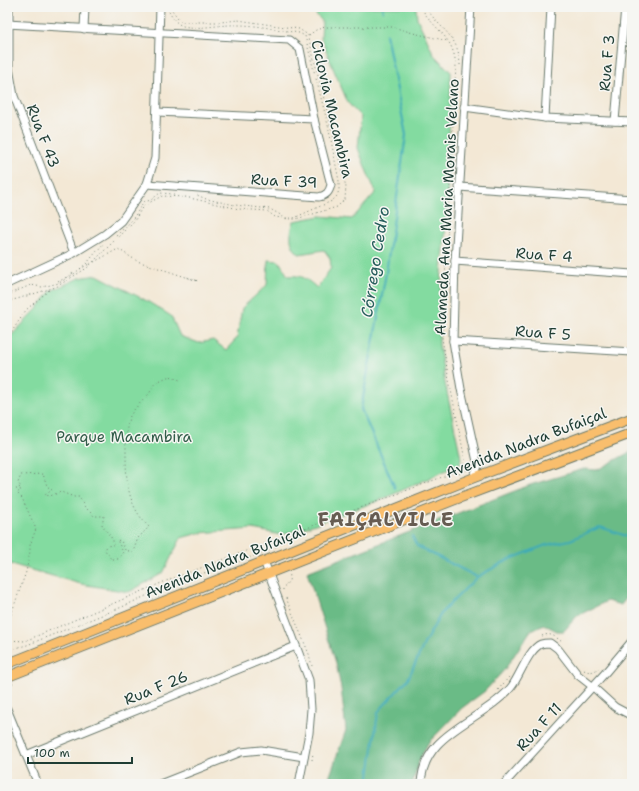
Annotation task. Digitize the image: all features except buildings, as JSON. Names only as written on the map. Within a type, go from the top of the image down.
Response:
[{"type":"main road","name":"Avenida Nadra Bufaiçal","points":[[7,664],[473,478],[632,418]]},
{"type":"main road","name":"Avenida Nadra Bufaiçal","points":[[7,677],[454,500],[632,433]]},
{"type":"street","name":"Rua F 43","points":[[9,7],[9,68],[14,96],[74,253]]},
{"type":"street","points":[[84,29],[85,7]]},
{"type":"street","points":[[7,284],[74,253],[105,234],[120,221],[146,184],[155,158],[160,7]]},
{"type":"street","name":"Alameda Ana Maria Morais Velano","points":[[471,7],[455,261],[453,341],[461,389],[478,466],[473,478]]},
{"type":"street","points":[[545,118],[551,7]]},
{"type":"street","name":"Rua F 3","points":[[615,121],[625,7]]},
{"type":"street","points":[[8,24],[289,40],[300,49],[314,118],[157,112]]},
{"type":"street","points":[[464,107],[545,118],[632,122]]},
{"type":"street","name":"Rua F 39","points":[[146,184],[319,197],[325,196],[330,191],[331,185],[314,118]]},
{"type":"street","points":[[459,187],[632,199]]},
{"type":"street","name":"Rua F 4","points":[[455,261],[632,274]]},
{"type":"street","name":"Rua F 5","points":[[453,341],[632,352]]},
{"type":"street","points":[[264,561],[309,680],[311,709],[309,733],[299,784]]},
{"type":"street","name":"Rua F 11","points":[[504,784],[572,711],[592,686],[605,674],[630,639]]},
{"type":"street","points":[[421,784],[425,764],[436,744],[498,700],[511,688],[530,655],[536,647],[542,643],[550,643],[558,649],[578,675],[615,707],[632,716]]},
{"type":"street","name":"Rua F 26","points":[[26,755],[296,646]]},
{"type":"street","points":[[7,709],[37,784]]},
{"type":"street","points":[[160,784],[241,752],[261,750],[304,756]]},
{"type":"path","name":"Ciclovia Macambira","points":[[168,7],[169,12],[182,26],[203,27],[238,25],[299,33],[305,36],[324,110],[339,181],[337,196],[332,201],[294,218],[286,218],[270,209],[235,205],[206,199],[193,194]]},
{"type":"path","points":[[7,300],[17,299],[56,287],[87,268],[135,220],[144,206],[162,196],[185,197],[238,209],[267,211],[275,217],[289,220],[337,207],[345,199],[346,187],[308,35],[299,29],[238,20],[221,22],[181,22],[172,10],[173,7]]},
{"type":"path","points":[[7,640],[25,641],[166,581],[446,476],[461,468],[465,460],[442,338],[456,65],[454,53],[449,42],[430,21],[421,7]]},
{"type":"path","points":[[308,35],[325,27],[393,27],[449,42]]},
{"type":"path","points":[[111,238],[130,223],[144,202],[151,200],[160,193],[175,194]]},
{"type":"path","points":[[7,295],[31,285],[42,287],[59,283],[74,274],[107,241]]},
{"type":"path","points":[[7,339],[26,310],[62,279],[118,249],[137,261],[198,281],[187,276]]},
{"type":"path","points":[[7,626],[26,572],[30,546],[36,529],[22,498],[17,493],[21,490],[16,489],[21,486],[18,483],[21,475],[43,474],[47,486],[52,490],[45,494],[50,496],[61,492],[74,497],[79,497],[84,506],[94,516],[104,516],[102,525],[112,540],[113,545],[107,546],[106,550],[111,559],[118,559],[122,552],[117,540],[121,541],[125,550],[133,552],[138,538],[149,527],[141,519],[129,493],[127,484],[125,470],[125,441],[128,420],[139,402],[149,394],[152,386],[156,382],[170,376],[180,380]]},
{"type":"path","points":[[458,475],[468,469],[471,465]]},
{"type":"path","points":[[7,648],[12,650],[27,646],[115,610],[176,582],[241,561],[281,546]]},
{"type":"path","points":[[283,591],[283,588],[289,581],[288,577],[291,572]]},
{"type":"path","points":[[286,598],[309,654],[313,672]]},
{"type":"path","points":[[630,639],[632,631]]},
{"type":"path","points":[[541,636],[545,634],[554,636],[562,642]]},
{"type":"path","points":[[581,668],[594,672],[600,668]]},
{"type":"path","points":[[498,691],[510,675]]},
{"type":"path","points":[[311,761],[313,754]]},
{"type":"green space","name":"Parque Macambira","points":[[275,7],[416,7],[417,18],[434,55],[451,72],[447,212],[439,308],[439,345],[445,383],[461,458],[460,464],[383,499],[281,535],[253,529],[199,533],[181,538],[163,573],[129,592],[81,584],[7,563],[7,340],[37,309],[51,291],[79,278],[97,275],[147,301],[171,316],[180,336],[199,343],[213,340],[226,350],[237,338],[242,308],[267,285],[268,260],[279,261],[288,276],[298,276],[304,278],[317,288],[331,268],[330,258],[324,250],[299,254],[295,250],[291,239],[294,221],[321,216],[352,219],[376,192],[358,148],[361,117],[348,103],[333,68],[321,38],[322,21],[312,10],[279,9]]},
{"type":"green space","points":[[630,452],[632,458],[632,591],[621,605],[607,601],[577,616],[564,631],[557,631],[545,625],[531,630],[505,669],[485,691],[462,708],[428,743],[419,761],[412,784],[327,784],[346,730],[341,688],[336,663],[307,572],[530,485],[584,469],[597,470]]},
{"type":"waterway","name":"Córrego Cedro","points":[[382,7],[383,11]]},
{"type":"waterway","name":"Córrego Cedro","points":[[386,34],[406,135],[386,273],[361,409],[395,488]]},
{"type":"waterway","points":[[368,784],[378,712],[408,679],[425,642],[442,612],[477,577],[508,560],[546,545],[570,540],[600,527],[632,538]]},
{"type":"waterway","name":"Córrego Cedro","points":[[412,536],[417,546],[477,577]]},
{"type":"district","name":"FAIÇALVILLE","points":[[386,519]]}]
